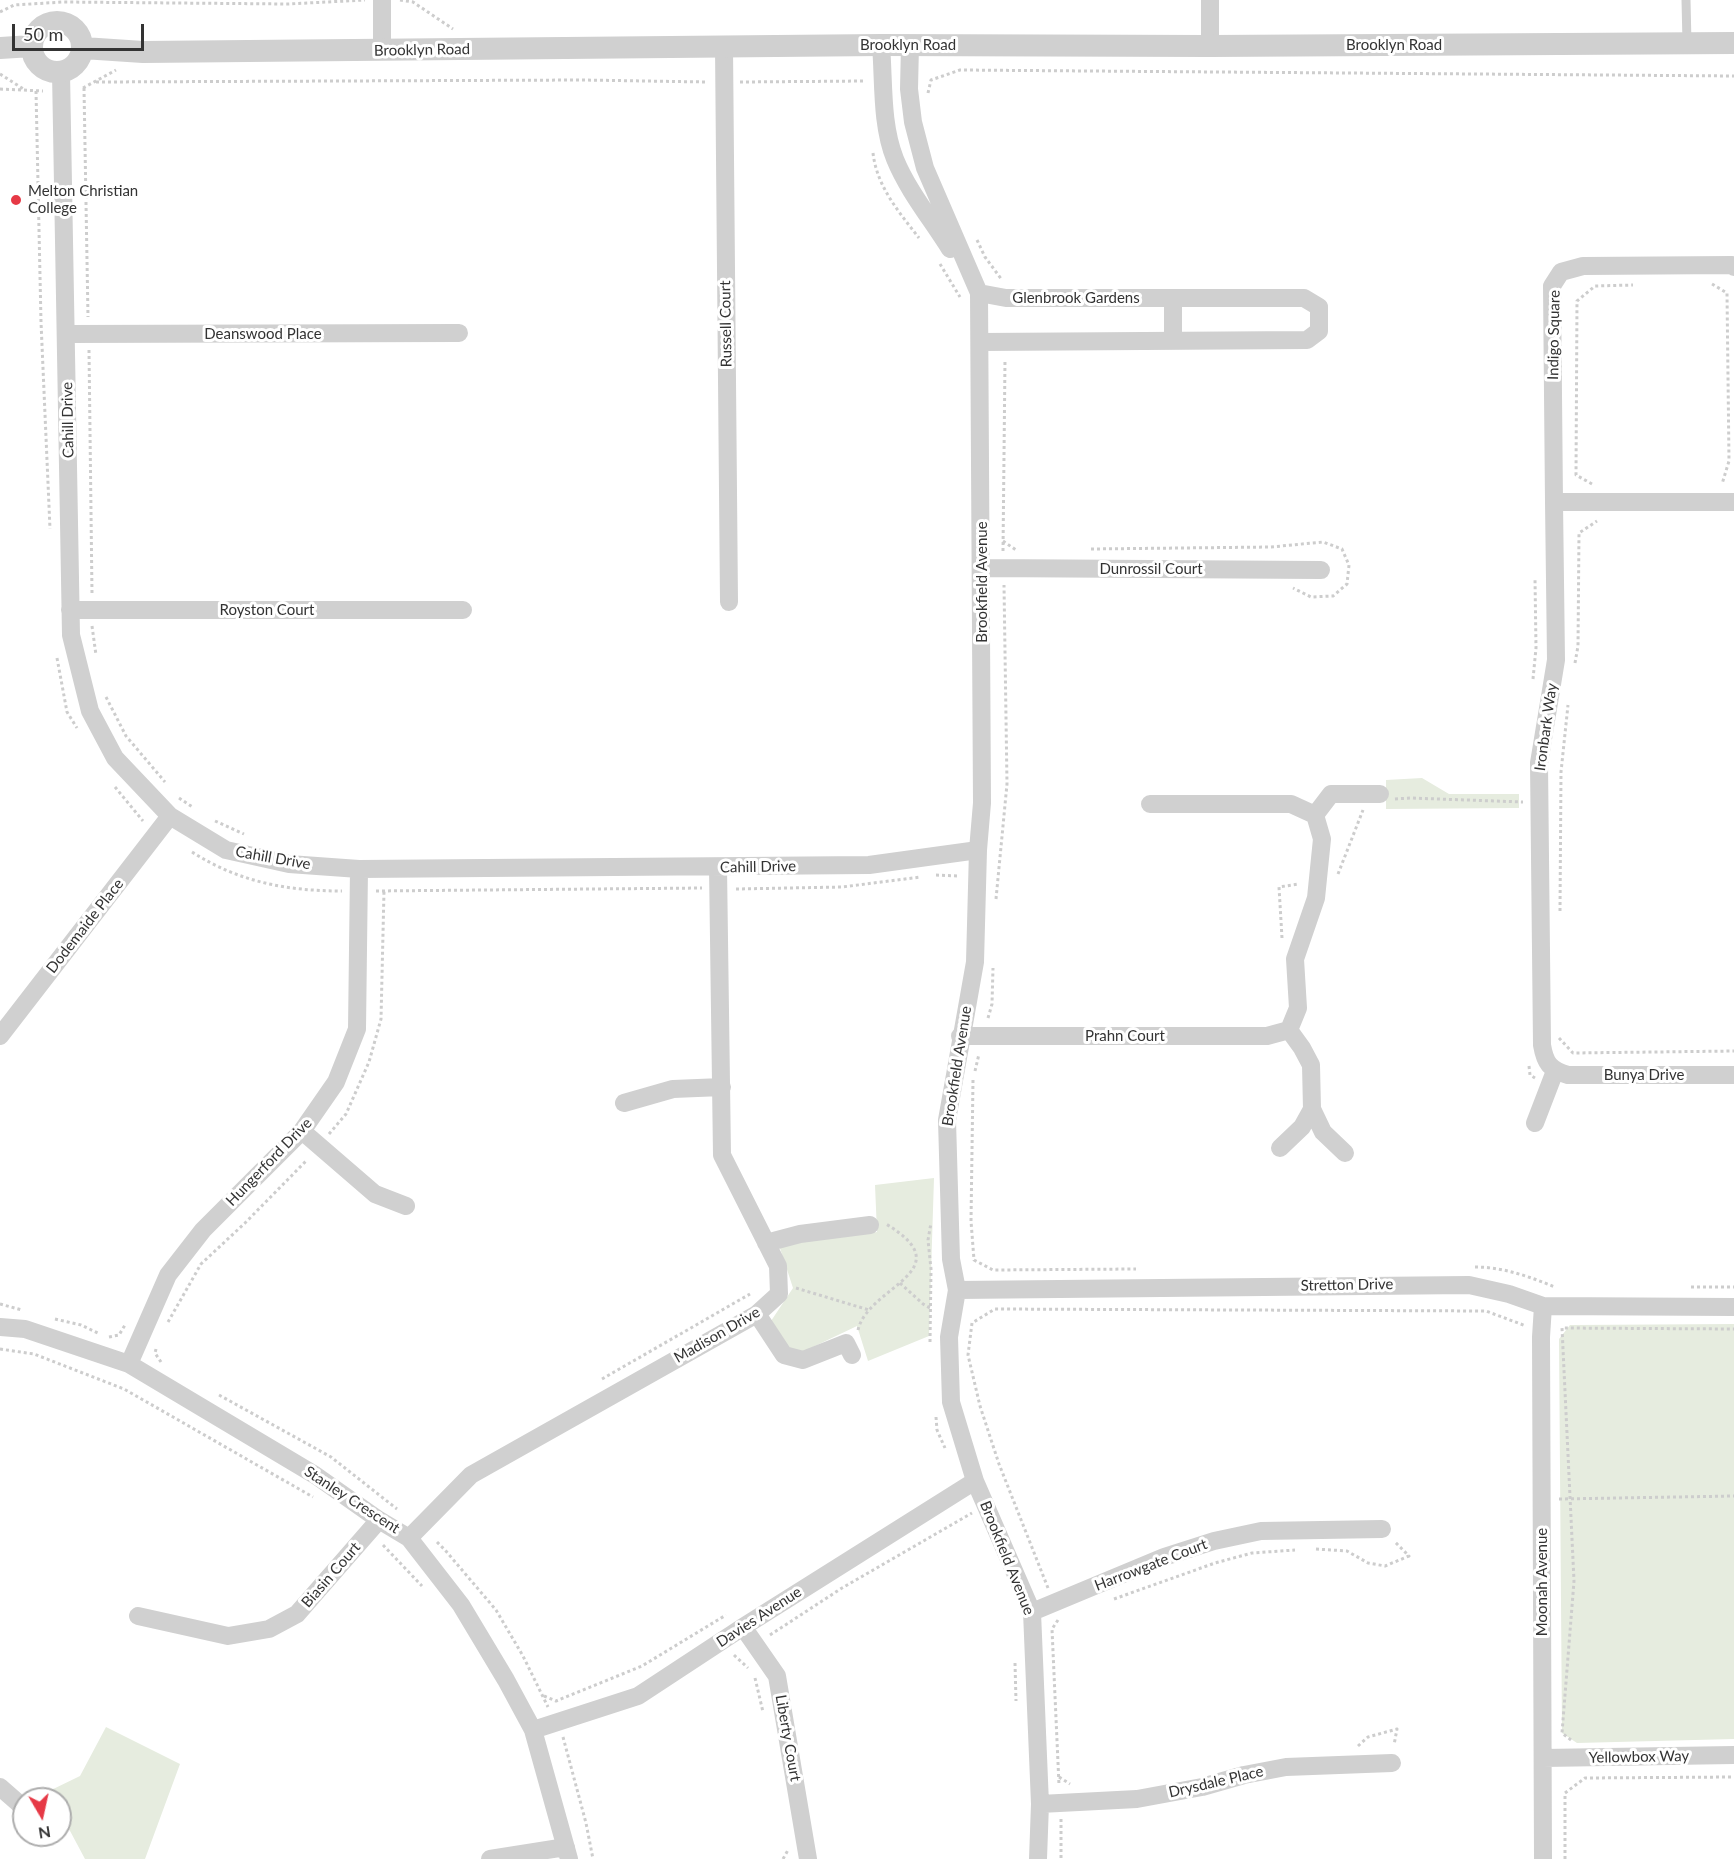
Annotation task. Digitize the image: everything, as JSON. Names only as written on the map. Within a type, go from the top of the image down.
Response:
[{"type":"street","points":[[382,0],[382,51]]},
{"type":"street","points":[[1210,0],[1210,46]]},
{"type":"street","points":[[58,21],[66,23],[79,33],[83,48],[76,64],[61,72],[52,72],[38,63],[33,55],[32,46],[33,38],[43,26],[58,21]]},
{"type":"street","name":"Brooklyn Road","points":[[83,48],[142,52],[881,45],[1734,43]]},
{"type":"street","points":[[881,45],[876,84],[895,158],[971,298]]},
{"type":"street","name":"Brookfield Avenue","points":[[910,45],[909,88],[913,122],[925,168],[971,298],[980,342],[982,802],[978,850],[975,962],[960,1036],[947,1120],[951,1259],[957,1290],[949,1337],[951,1402],[975,1482],[1032,1612],[1041,1804],[1038,1859]]},
{"type":"street","points":[[0,48],[32,46]]},
{"type":"street","name":"Russell Court","points":[[724,47],[729,602]]},
{"type":"street","name":"Cahill Drive","points":[[61,72],[72,635],[90,711],[115,758],[164,824],[226,850],[289,864],[360,869],[869,865],[978,850]]},
{"type":"street","points":[[887,129],[913,122]]},
{"type":"street","name":"Indigo Square","points":[[1554,502],[1552,286],[1562,272],[1583,266],[1732,265],[1734,267]]},
{"type":"street","name":"Glenbrook Gardens","points":[[971,298],[1304,298],[1319,307],[1319,331],[1307,340],[980,342]]},
{"type":"street","points":[[1173,298],[1173,341]]},
{"type":"street","name":"Deanswood Place","points":[[67,333],[88,335],[459,333]]},
{"type":"street","points":[[1554,502],[1734,502]]},
{"type":"street","name":"Ironbark Way","points":[[1554,502],[1556,660],[1539,763],[1542,1045],[1544,1058],[1555,1071]]},
{"type":"street","name":"Dunrossil Court","points":[[982,568],[1321,570]]},
{"type":"street","name":"Royston Court","points":[[70,610],[463,610]]},
{"type":"street","points":[[1345,1153],[1323,1132],[1312,1109],[1311,1065],[1289,1030],[1298,1008],[1295,958],[1316,898],[1322,839],[1316,815],[1331,794],[1378,799]]},
{"type":"street","points":[[1150,804],[1291,804],[1316,815]]},
{"type":"street","name":"Dodemaide Place","points":[[0,1035],[164,824]]},
{"type":"street","points":[[718,867],[722,1155],[778,1266],[779,1283]]},
{"type":"street","name":"Hungerford Drive","points":[[129,1364],[168,1275],[203,1230],[302,1131],[336,1082],[357,1029],[352,895],[360,869]]},
{"type":"street","name":"Prahn Court","points":[[960,1036],[1267,1036],[1289,1030]]},
{"type":"street","points":[[1535,1124],[1555,1071]]},
{"type":"street","name":"Bunya Drive","points":[[1555,1071],[1568,1075],[1734,1075]]},
{"type":"street","points":[[624,1103],[673,1089],[722,1087]]},
{"type":"street","points":[[1280,1148],[1302,1127],[1312,1109]]},
{"type":"street","points":[[302,1131],[375,1194],[406,1206]]},
{"type":"street","points":[[766,1243],[800,1234],[870,1225]]},
{"type":"street","name":"Madison Drive","points":[[414,1533],[471,1474],[757,1314],[779,1294],[779,1283]]},
{"type":"street","name":"Stretton Drive","points":[[957,1290],[1469,1285],[1509,1294],[1543,1306],[1734,1306]]},
{"type":"street","name":"Moonah Avenue","points":[[1543,1306],[1541,1337],[1543,1859]]},
{"type":"street","points":[[757,1314],[784,1355],[803,1360],[846,1343],[852,1355]]},
{"type":"street","name":"Stanley Crescent","points":[[0,1327],[25,1329],[129,1364],[315,1475],[379,1520],[414,1533],[461,1605],[533,1730],[568,1853]]},
{"type":"street","name":"Davies Avenue","points":[[533,1730],[638,1696],[743,1627],[975,1482]]},
{"type":"street","name":"Biasin Court","points":[[138,1616],[228,1636],[269,1629],[297,1614],[379,1520]]},
{"type":"street","name":"Harrowgate Court","points":[[1032,1612],[1164,1557],[1214,1541],[1261,1531],[1382,1529]]},
{"type":"street","name":"Liberty Court","points":[[743,1627],[777,1676],[808,1859]]},
{"type":"street","name":"Yellowbox Way","points":[[1543,1758],[1734,1755]]},
{"type":"street","name":"Drysdale Place","points":[[1041,1804],[1157,1796],[1202,1787],[1244,1774],[1286,1767],[1392,1763]]},
{"type":"street","points":[[0,1787],[12,1798]]},
{"type":"street","points":[[490,1859],[568,1853]]},
{"type":"lane","points":[[1686,0],[1686,43]]},
{"type":"path","points":[[0,12],[14,5],[63,2],[288,4],[365,0]]},
{"type":"path","points":[[400,0],[413,2],[464,36],[471,49]]},
{"type":"path","points":[[926,99],[931,80],[960,70],[1734,76]]},
{"type":"path","points":[[0,74],[26,91]]},
{"type":"path","points":[[96,82],[583,80],[724,83],[864,81],[876,84]]},
{"type":"path","points":[[864,81],[876,84]]},
{"type":"path","points":[[84,88],[92,611],[93,638],[97,659]]},
{"type":"path","points":[[0,89],[36,91],[41,322],[50,531]]},
{"type":"path","points":[[873,149],[874,160],[888,198],[923,243]]},
{"type":"path","points":[[976,238],[985,257],[1006,286],[1006,298]]},
{"type":"path","points":[[937,260],[971,298]]},
{"type":"path","points":[[1702,284],[1714,284],[1727,293],[1729,461],[1722,484]]},
{"type":"path","points":[[1594,485],[1576,475],[1577,301],[1595,286],[1643,285]]},
{"type":"path","points":[[995,906],[1007,784],[1003,568],[1005,341]]},
{"type":"path","points":[[1575,665],[1578,646],[1579,533],[1595,521],[1607,521]]},
{"type":"path","points":[[57,658],[67,712],[78,729]]},
{"type":"path","points":[[103,691],[126,736],[169,788]]},
{"type":"path","points":[[1560,911],[1561,772],[1568,705]]},
{"type":"path","points":[[112,782],[141,819],[164,824]]},
{"type":"path","points":[[176,796],[201,813]]},
{"type":"path","points":[[1283,946],[1279,887],[1335,879],[1378,799],[1525,802]]},
{"type":"path","points":[[209,818],[249,837]]},
{"type":"path","points":[[187,849],[215,867],[260,883],[314,891],[340,891],[352,895],[384,891],[842,887],[937,875],[958,876]]},
{"type":"path","points":[[340,891],[352,895]]},
{"type":"path","points":[[165,1328],[201,1264],[253,1215],[319,1146],[346,1114],[369,1062],[381,1019],[384,891]]},
{"type":"path","points":[[993,960],[992,1004],[974,1079],[971,1221],[974,1260],[993,1270],[1140,1269]]},
{"type":"path","points":[[1560,1027],[1559,1038],[1573,1053],[1734,1051]]},
{"type":"path","points":[[852,1355],[860,1320],[912,1272],[917,1257],[913,1246],[899,1231],[884,1222],[870,1225]]},
{"type":"path","points":[[1474,1267],[1523,1274],[1558,1288]]},
{"type":"path","points":[[779,1283],[869,1310]]},
{"type":"path","points":[[900,1283],[930,1308]]},
{"type":"path","points":[[1687,1287],[1734,1287]]},
{"type":"path","points":[[597,1382],[756,1291]]},
{"type":"path","points":[[0,1304],[23,1310]]},
{"type":"path","points":[[1061,1859],[1052,1629],[1059,1618],[999,1464],[980,1406],[968,1355],[972,1323],[995,1309],[1486,1311],[1526,1327]]},
{"type":"path","points":[[46,1316],[81,1326],[110,1338],[119,1335],[125,1325]]},
{"type":"path","points":[[1577,1743],[1562,1733],[1574,1581],[1562,1328],[1734,1329]]},
{"type":"path","points":[[157,1345],[155,1353],[162,1363]]},
{"type":"path","points":[[212,1391],[331,1457],[384,1497],[414,1533],[445,1550],[496,1610],[524,1656],[565,1742],[593,1859]]},
{"type":"path","points":[[1542,1500],[1734,1497]]},
{"type":"path","points":[[1308,1549],[1347,1551],[1368,1563],[1385,1566],[1409,1556],[1382,1529]]},
{"type":"path","points":[[1114,1599],[1252,1552],[1297,1550]]},
{"type":"path","points":[[542,1695],[556,1701],[642,1666],[730,1612]]},
{"type":"path","points":[[734,1655],[754,1673],[765,1721]]},
{"type":"path","points":[[1565,1859],[1565,1793],[1585,1778],[1734,1777]]},
{"type":"path","points":[[783,1859],[790,1845]]},
{"type":"shaded area","points":[[1422,778],[1449,794],[1519,794],[1519,808],[1386,809],[1386,780]]},
{"type":"shaded area","points":[[934,1178],[929,1336],[868,1361],[857,1326],[794,1356],[771,1321],[793,1288],[779,1245],[877,1232],[875,1185]]},
{"type":"shaded area","points":[[1734,1324],[1734,1739],[1577,1743],[1562,1733],[1559,1339],[1570,1325]]},
{"type":"shaded area","points":[[106,1727],[180,1764],[145,1859],[85,1859],[72,1835],[72,1787],[57,1787],[80,1776]]},
{"type":"place","name":"Melton Christian College","points":[[16,200]]}]
